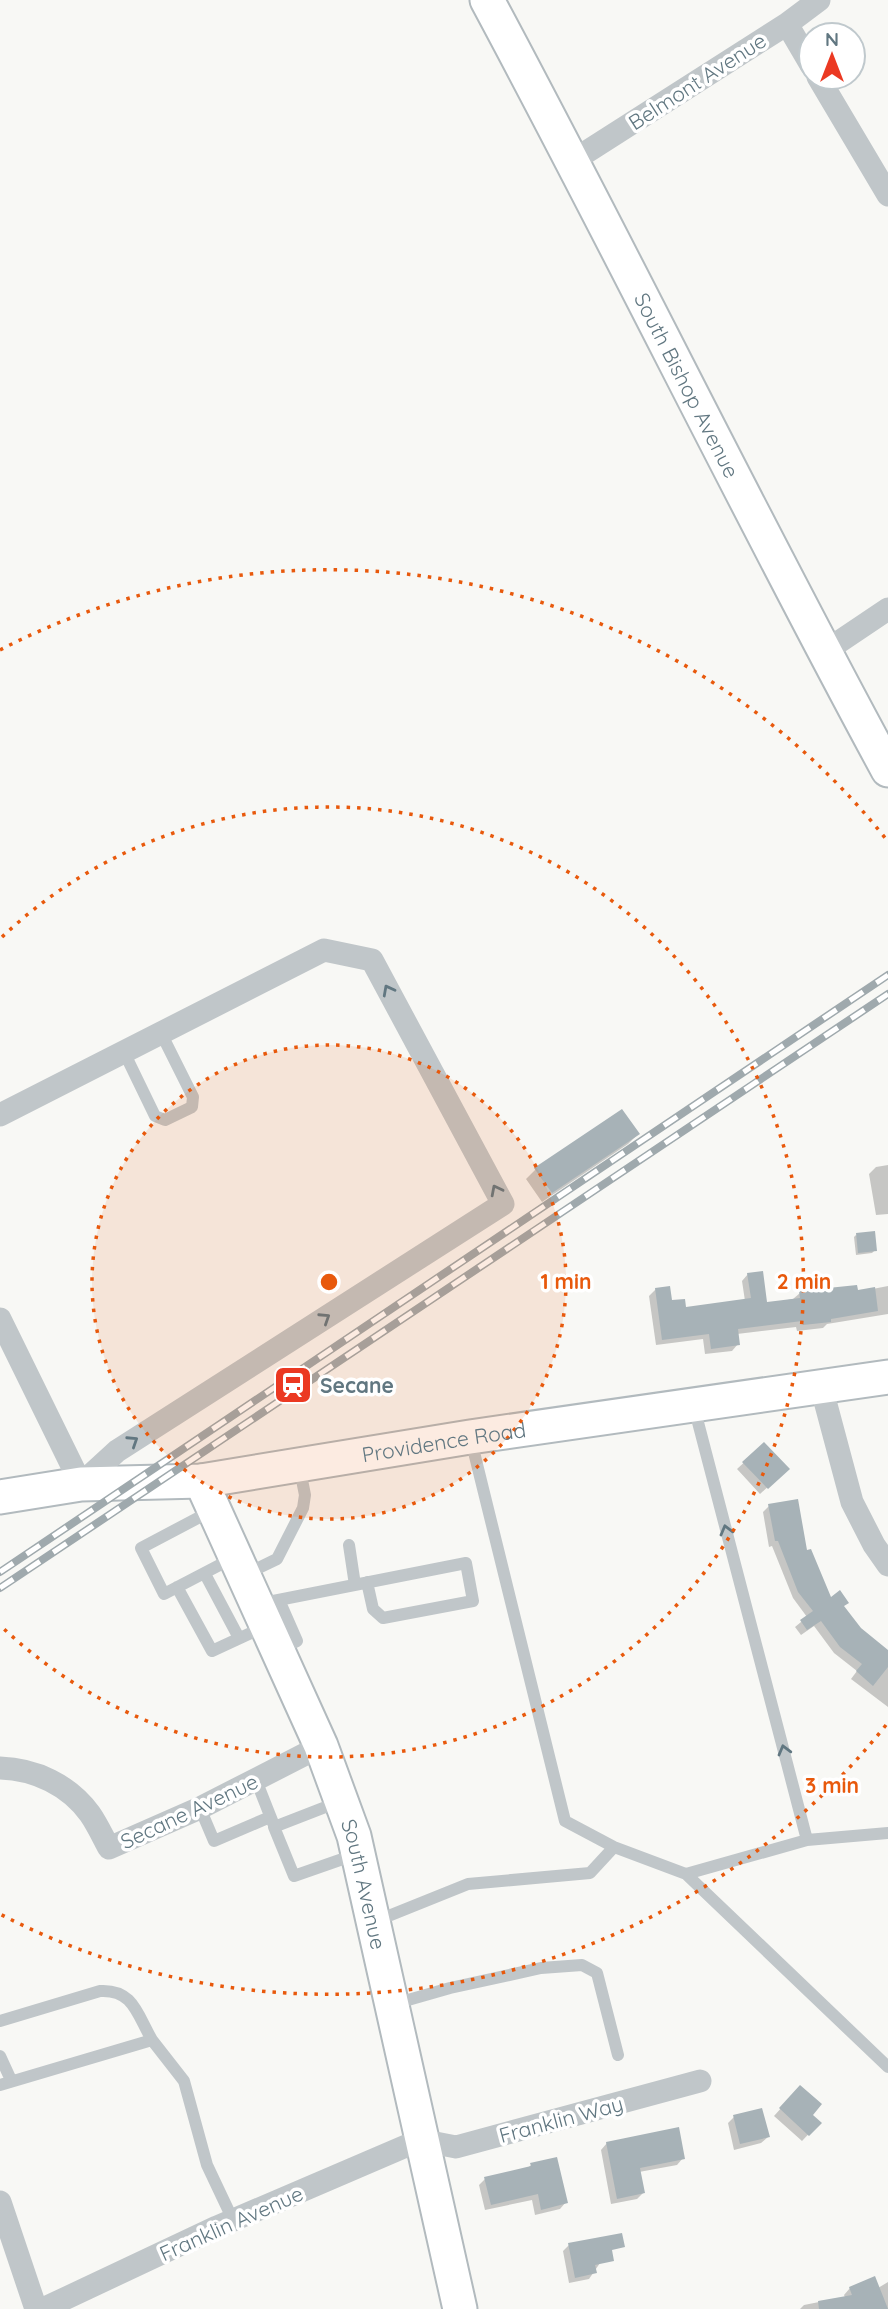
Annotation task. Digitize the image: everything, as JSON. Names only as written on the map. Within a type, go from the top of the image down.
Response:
[{"type":"street","name":"South Bishop Avenue","points":[[487,0],[573,160],[824,652],[888,770]]},
{"type":"street","name":"Belmont Avenue","points":[[573,160],[787,24],[819,0]]},
{"type":"street","points":[[787,24],[797,41]]},
{"type":"street","points":[[826,91],[888,195]]},
{"type":"street","points":[[824,652],[888,609]]},
{"type":"street","points":[[0,1115],[324,950],[372,960],[503,1204],[117,1451],[81,1484],[0,1319]]},
{"type":"street","name":"Providence Road","points":[[0,1497],[81,1484],[207,1496],[299,1465],[470,1437],[888,1377]]},
{"type":"street","points":[[821,1386],[852,1502],[874,1545],[888,1565]]},
{"type":"street","name":"South Avenue","points":[[207,1496],[321,1746],[358,1854],[460,2309]]},
{"type":"street","name":"Secane Avenue","points":[[0,1768],[43,1776],[61,1786],[89,1813],[109,1848],[200,1808],[321,1746]]},
{"type":"street","name":"Franklin Way","points":[[420,2140],[456,2147],[700,2081]]},
{"type":"street","name":"Franklin Avenue","points":[[43,2309],[233,2220],[420,2140]]},
{"type":"street","points":[[0,2202],[36,2309]]},
{"type":"lane","points":[[124,1052],[155,1116],[164,1119],[192,1107],[193,1097],[161,1033]]},
{"type":"lane","points":[[693,1404],[807,1840]]},
{"type":"lane","points":[[470,1437],[565,1821],[614,1847],[686,1874],[888,2067]]},
{"type":"lane","points":[[177,1587],[212,1651],[257,1607],[270,1563],[282,1552],[305,1502],[299,1465]]},
{"type":"lane","points":[[205,1574],[164,1594],[141,1548],[207,1496]]},
{"type":"lane","points":[[205,1574],[257,1607],[361,1583],[466,1563],[473,1601],[383,1618],[373,1609],[361,1583],[349,1545]]},
{"type":"lane","points":[[205,1574],[257,1607]]},
{"type":"lane","points":[[256,1780],[294,1876],[358,1854]]},
{"type":"lane","points":[[200,1808],[214,1841],[341,1801]]},
{"type":"lane","points":[[686,1874],[807,1840],[888,1833]]},
{"type":"lane","points":[[372,1922],[468,1884],[590,1873],[614,1847]]},
{"type":"lane","points":[[391,2005],[512,1974],[582,1965],[597,1973],[618,2055]]},
{"type":"lane","points":[[0,2021],[100,1991],[120,1992],[128,1998],[152,2040],[184,2081],[207,2165],[233,2220]]},
{"type":"lane","points":[[0,2056],[6,2083],[152,2040]]},
{"type":"building","points":[[622,1109],[640,1134],[552,1193],[534,1168]]},
{"type":"building","points":[[875,1231],[877,1251],[858,1253],[856,1233]]},
{"type":"building","points":[[763,1271],[767,1302],[800,1298],[799,1291],[857,1285],[858,1290],[875,1287],[878,1311],[831,1319],[831,1322],[803,1325],[802,1321],[738,1329],[740,1345],[711,1349],[709,1334],[662,1340],[655,1288],[670,1286],[672,1300],[685,1299],[686,1307],[751,1298],[747,1273]]},
{"type":"building","points":[[764,1442],[790,1469],[768,1489],[742,1462]]},
{"type":"building","points":[[798,1499],[807,1550],[811,1549],[831,1597],[840,1590],[849,1603],[844,1606],[861,1628],[888,1650],[888,1667],[873,1686],[856,1671],[862,1664],[840,1647],[821,1621],[807,1630],[800,1620],[813,1611],[798,1592],[778,1541],[775,1541],[768,1504]]},
{"type":"building","points":[[800,2085],[822,2104],[813,2115],[822,2123],[809,2136],[779,2108]]},
{"type":"building","points":[[762,2108],[770,2137],[740,2144],[733,2115]]},
{"type":"building","points":[[679,2127],[685,2159],[640,2168],[645,2193],[617,2199],[606,2142]]},
{"type":"building","points":[[557,2157],[568,2203],[541,2210],[538,2194],[491,2205],[484,2177]]},
{"type":"building","points":[[622,2233],[625,2247],[612,2250],[614,2261],[595,2265],[597,2273],[575,2278],[568,2243]]},
{"type":"building","points":[[875,2276],[888,2309],[819,2309],[818,2301],[852,2295],[849,2287]]},
{"type":"railway","points":[[0,1572],[888,975]]},
{"type":"railway","points":[[0,1588],[888,994]]},
{"type":"place","name":"Secane","points":[[293,1385]]}]
